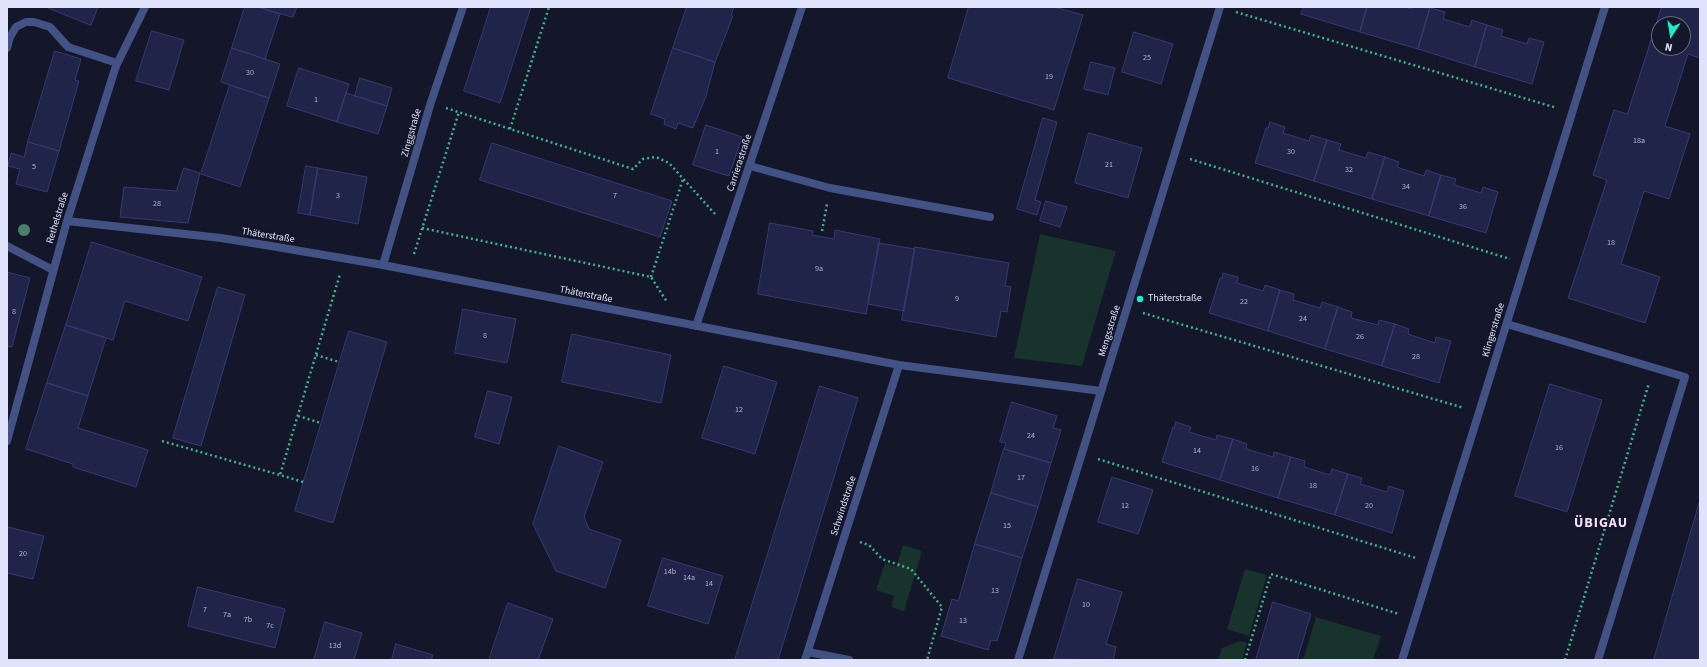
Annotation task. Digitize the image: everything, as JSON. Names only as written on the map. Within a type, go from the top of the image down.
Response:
[{"type":"street","name":"Rethelstraße","points":[[7,441],[67,221],[117,63],[145,7]]},
{"type":"street","name":"Zinggstraße","points":[[383,265],[431,102],[463,7]]},
{"type":"street","name":"Carrierastraße","points":[[696,326],[802,7]]},
{"type":"street","name":"Klingerstraße","points":[[1402,660],[1606,7]]},
{"type":"street","name":"Mengsstraße","points":[[1018,660],[1175,155],[1224,8]]},
{"type":"street","points":[[7,48],[10,37],[16,27],[26,22],[34,22],[50,27],[68,47],[117,63]]},
{"type":"street","points":[[750,166],[830,188],[990,217]]},
{"type":"street","name":"Thäterstraße","points":[[67,221],[221,238],[345,258],[899,365],[1101,391]]},
{"type":"street","points":[[7,246],[53,270]]},
{"type":"street","points":[[1507,324],[1685,377],[1598,660]]},
{"type":"street","name":"Schwindstraße","points":[[849,660],[806,656],[899,365]]},
{"type":"path","points":[[510,128],[549,7]]},
{"type":"path","points":[[1224,8],[1572,113]]},
{"type":"path","points":[[431,102],[633,169],[642,159],[656,157],[669,163],[728,230]]},
{"type":"path","points":[[409,270],[459,112]]},
{"type":"path","points":[[1175,155],[1525,263]]},
{"type":"path","points":[[651,277],[683,179]]},
{"type":"path","points":[[822,231],[830,188]]},
{"type":"path","points":[[422,228],[651,277],[679,323]]},
{"type":"path","points":[[280,475],[345,258]]},
{"type":"path","points":[[1127,308],[1478,413]]},
{"type":"path","points":[[316,355],[340,362]]},
{"type":"path","points":[[1565,660],[1654,367]]},
{"type":"path","points":[[298,416],[321,423]]},
{"type":"path","points":[[162,440],[304,482]]},
{"type":"path","points":[[1082,454],[1432,563]]},
{"type":"path","points":[[845,535],[869,545],[882,558],[911,569],[942,607],[927,660]]},
{"type":"path","points":[[1244,660],[1271,574],[1414,619]]},
{"type":"green space","points":[[1040,234],[1116,251],[1082,366],[1014,358]]},
{"type":"green space","points":[[903,545],[922,551],[904,611],[891,607],[894,596],[876,590],[885,563],[896,567]]},
{"type":"green space","points":[[1245,569],[1267,575],[1249,636],[1227,629]]},
{"type":"green space","points":[[1316,617],[1381,636],[1373,660],[1303,660]]},
{"type":"green space","points":[[1240,641],[1247,643],[1242,660],[1218,660],[1222,648]]},
{"type":"building","points":[[46,7],[98,7],[91,25]]},
{"type":"building","points":[[245,7],[258,7],[280,14],[265,59],[232,48]]},
{"type":"building","points":[[258,7],[297,7],[293,17]]},
{"type":"building","points":[[491,7],[531,7],[500,103],[464,91]]},
{"type":"building","points":[[687,7],[734,7],[731,16],[733,16],[715,62],[673,48]]},
{"type":"building","points":[[969,7],[1054,7],[1083,15],[1054,110],[948,78]]},
{"type":"building","points":[[1304,7],[1367,7],[1360,32],[1301,14]]},
{"type":"building","points":[[1367,7],[1404,7],[1412,9],[1413,7],[1430,8],[1418,49],[1360,32]]},
{"type":"building","points":[[1662,7],[1700,7],[1700,58],[1691,55],[1691,16],[1659,16]]},
{"type":"building","points":[[1430,8],[1445,12],[1443,19],[1470,27],[1472,20],[1487,25],[1475,67],[1418,49]]},
{"type":"building","points":[[1487,25],[1503,30],[1501,36],[1527,44],[1529,38],[1544,42],[1532,84],[1475,67]]},
{"type":"building","points":[[152,31],[184,40],[169,90],[136,81]]},
{"type":"building","points":[[1134,32],[1173,44],[1161,84],[1122,72]]},
{"type":"building","points":[[1651,41],[1651,56],[1687,56],[1665,126],[1690,134],[1669,199],[1644,191],[1621,264],[1660,277],[1645,323],[1568,298],[1607,180],[1593,175],[1614,110],[1627,114]]},
{"type":"building","points":[[232,48],[280,64],[269,98],[221,82]]},
{"type":"building","points":[[673,48],[715,62],[706,96],[693,128],[678,123],[676,129],[664,124],[665,119],[651,114]]},
{"type":"building","points":[[55,51],[81,59],[75,80],[79,81],[59,151],[28,142]]},
{"type":"building","points":[[1091,62],[1115,68],[1108,95],[1084,89]]},
{"type":"building","points":[[299,68],[349,84],[337,122],[287,106]]},
{"type":"building","points":[[360,78],[392,88],[387,106],[355,96]]},
{"type":"building","points":[[230,85],[269,98],[240,187],[201,174]]},
{"type":"building","points":[[346,93],[387,106],[378,134],[337,122]]},
{"type":"building","points":[[1043,118],[1057,122],[1035,200],[1041,202],[1037,215],[1017,209]]},
{"type":"building","points":[[1270,122],[1285,127],[1283,133],[1309,141],[1311,135],[1327,140],[1314,181],[1255,163],[1266,128],[1268,128]]},
{"type":"building","points":[[706,125],[742,137],[729,176],[693,165]]},
{"type":"building","points":[[1089,133],[1142,148],[1128,198],[1075,183]]},
{"type":"building","points":[[1327,140],[1341,144],[1339,150],[1366,158],[1368,152],[1385,157],[1372,199],[1314,181]]},
{"type":"building","points":[[28,142],[59,151],[47,192],[16,184],[20,169],[8,166],[11,153],[24,157]]},
{"type":"building","points":[[492,143],[672,201],[660,237],[480,180]]},
{"type":"building","points":[[1385,157],[1399,162],[1397,167],[1424,176],[1426,170],[1441,175],[1429,216],[1372,199]]},
{"type":"building","points":[[306,166],[318,168],[310,215],[298,213]]},
{"type":"building","points":[[184,168],[200,173],[188,223],[120,217],[124,187],[176,191]]},
{"type":"building","points":[[318,168],[367,177],[358,224],[310,215]]},
{"type":"building","points":[[1441,175],[1456,179],[1454,185],[1481,193],[1483,187],[1498,192],[1486,233],[1429,216]]},
{"type":"building","points":[[1046,201],[1067,207],[1060,227],[1040,221]]},
{"type":"building","points":[[770,223],[813,231],[812,235],[834,239],[835,230],[880,239],[866,314],[758,294]]},
{"type":"building","points":[[92,242],[202,277],[188,321],[125,301],[113,340],[66,325]]},
{"type":"building","points":[[879,243],[915,249],[904,311],[868,304]]},
{"type":"building","points":[[915,247],[1009,263],[1005,286],[1011,287],[1007,312],[1001,311],[996,337],[902,320]]},
{"type":"building","points":[[7,272],[30,278],[12,347],[7,346]]},
{"type":"building","points":[[1223,273],[1238,277],[1237,283],[1263,291],[1265,285],[1280,290],[1268,331],[1209,313]]},
{"type":"building","points":[[218,287],[245,295],[201,446],[173,438]]},
{"type":"building","points":[[1280,290],[1294,294],[1293,300],[1320,308],[1322,302],[1338,307],[1325,349],[1268,331]]},
{"type":"building","points":[[1338,307],[1352,312],[1351,318],[1378,325],[1379,320],[1395,324],[1382,366],[1325,349]]},
{"type":"building","points":[[463,309],[516,319],[507,363],[455,353]]},
{"type":"building","points":[[1395,324],[1409,329],[1408,334],[1435,343],[1436,337],[1451,341],[1439,383],[1382,366]]},
{"type":"building","points":[[66,325],[106,338],[88,396],[47,383]]},
{"type":"building","points":[[349,331],[387,342],[333,523],[295,511]]},
{"type":"building","points":[[572,334],[671,355],[661,403],[562,382]]},
{"type":"building","points":[[724,366],[777,382],[755,454],[702,438]]},
{"type":"building","points":[[47,383],[88,396],[78,428],[148,450],[136,487],[73,467],[73,464],[26,449]]},
{"type":"building","points":[[1550,384],[1602,400],[1567,512],[1515,496]]},
{"type":"building","points":[[820,386],[858,398],[778,660],[735,660]]},
{"type":"building","points":[[488,391],[512,397],[499,444],[475,437]]},
{"type":"building","points":[[1012,402],[1057,416],[1053,428],[1061,430],[1051,463],[1004,449],[1006,443],[1000,442]]},
{"type":"building","points":[[1176,422],[1191,427],[1189,432],[1216,440],[1217,435],[1233,439],[1220,480],[1162,462]]},
{"type":"building","points":[[1233,439],[1247,444],[1246,449],[1273,457],[1274,452],[1291,457],[1278,498],[1220,480]]},
{"type":"building","points":[[559,446],[603,462],[584,517],[589,529],[621,540],[605,588],[556,571],[533,524]]},
{"type":"building","points":[[1004,449],[1051,463],[1038,507],[991,493]]},
{"type":"building","points":[[1291,457],[1305,461],[1304,467],[1330,475],[1332,469],[1348,474],[1335,515],[1278,498]]},
{"type":"building","points":[[1348,474],[1362,478],[1360,484],[1387,492],[1389,486],[1404,491],[1392,533],[1335,515]]},
{"type":"building","points":[[1112,477],[1153,490],[1138,534],[1098,522]]},
{"type":"building","points":[[991,493],[1038,507],[1022,558],[975,544]]},
{"type":"building","points":[[1700,500],[1700,660],[1654,660]]},
{"type":"building","points":[[8,527],[44,536],[33,579],[7,573]]},
{"type":"building","points":[[975,544],[1022,558],[997,641],[991,640],[988,650],[941,636],[952,599],[958,601]]},
{"type":"building","points":[[663,558],[723,576],[708,624],[648,606]]},
{"type":"building","points":[[1078,579],[1122,592],[1106,644],[1116,647],[1113,660],[1054,659]]},
{"type":"building","points":[[198,587],[285,609],[275,648],[188,626]]},
{"type":"building","points":[[1273,602],[1311,614],[1297,660],[1256,660]]},
{"type":"building","points":[[508,603],[553,619],[538,660],[489,660]]},
{"type":"building","points":[[325,622],[362,633],[354,660],[314,660]]},
{"type":"building","points":[[396,644],[433,655],[431,660],[392,660]]},
{"type":"place","name":"Thäterstraße","points":[[1140,299]]},
{"type":"district","name":"ÜBIGAU","points":[[1601,524]]}]
